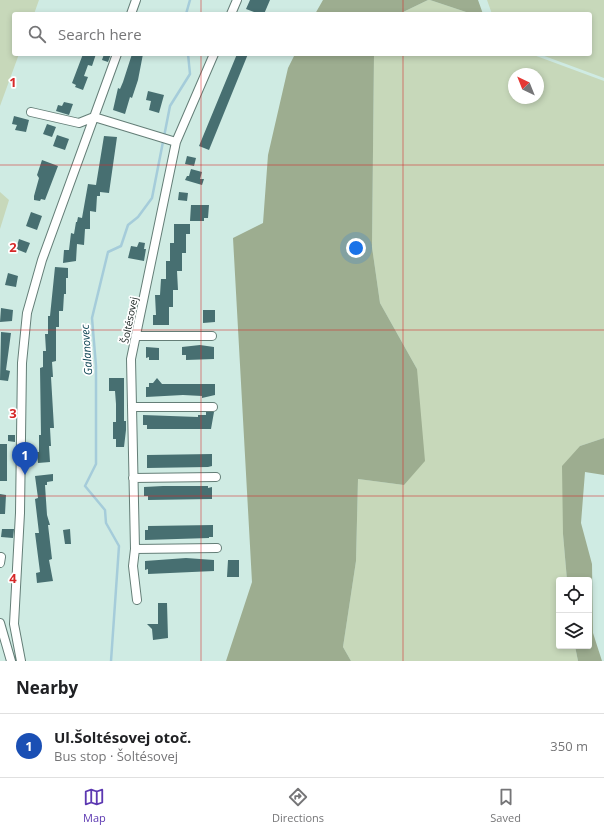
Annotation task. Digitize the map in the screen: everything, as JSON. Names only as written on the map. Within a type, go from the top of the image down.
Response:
[{"type":"street","points":[[132,12],[136,0]]},
{"type":"street","points":[[232,12],[237,0]]},
{"type":"street","points":[[21,661],[14,624],[20,513],[22,363],[27,313],[42,260],[116,56]]},
{"type":"street","name":"Šoltésovej","points":[[137,600],[133,566],[135,549],[131,359],[176,142],[213,56]]},
{"type":"street","points":[[31,112],[79,123],[94,117],[176,142]]},
{"type":"street","points":[[136,336],[212,336]]},
{"type":"street","points":[[132,407],[213,407]]},
{"type":"street","points":[[133,478],[216,477]]},
{"type":"street","points":[[135,549],[216,548]]},
{"type":"street","points":[[0,623],[11,661]]},
{"type":"green space","points":[[0,0],[39,0],[35,12],[12,12],[12,56],[18,56],[0,106]]},
{"type":"green space","points":[[323,0],[428,0],[403,12],[316,12]]},
{"type":"green space","points":[[430,0],[466,12],[403,12]]},
{"type":"green space","points":[[430,0],[478,0],[482,12],[466,12]]},
{"type":"green space","points":[[487,0],[604,0],[604,78],[544,56],[592,56],[592,12],[491,12]]},
{"type":"green space","points":[[294,56],[374,56],[372,247],[380,303],[417,369],[425,461],[404,485],[358,479],[356,561],[343,647],[351,661],[226,661],[252,582],[233,238],[263,223],[268,155],[288,68]]},
{"type":"green space","points":[[374,56],[536,56],[604,81],[604,438],[580,446],[563,534],[567,577],[556,577],[556,649],[576,649],[578,661],[351,661],[343,647],[356,561],[358,479],[404,485],[417,369],[380,303],[372,247]]},
{"type":"green space","points":[[0,192],[9,200],[0,229]]},
{"type":"green space","points":[[604,438],[604,475],[585,472],[581,523],[592,564],[593,633],[602,661],[578,661],[576,649],[592,649],[592,577],[567,577],[563,534],[562,466],[580,446]]},
{"type":"building","points":[[250,0],[270,0],[265,12],[254,12],[246,9]]},
{"type":"building","points":[[82,56],[95,56],[92,66],[88,65],[84,76],[88,77],[83,90],[75,87],[76,85],[72,83]]},
{"type":"building","points":[[103,56],[110,56],[108,62],[102,60]]},
{"type":"building","points":[[131,56],[143,56],[138,80],[132,98],[130,97],[125,114],[113,110],[118,88],[120,89]]},
{"type":"building","points":[[236,56],[247,56],[209,150],[199,146]]},
{"type":"building","points":[[148,91],[164,95],[159,113],[149,110],[151,101],[146,100]]},
{"type":"building","points":[[64,102],[73,104],[69,115],[56,111],[58,105],[62,106]]},
{"type":"building","points":[[14,116],[29,120],[26,132],[15,130],[17,125],[12,124]]},
{"type":"building","points":[[47,124],[56,127],[52,137],[43,134]]},
{"type":"building","points":[[57,135],[69,139],[65,150],[53,146]]},
{"type":"building","points":[[104,136],[117,137],[109,193],[100,192],[100,196],[97,196],[96,212],[90,211],[90,229],[85,229],[84,245],[77,244],[76,261],[63,263],[64,250],[69,250],[71,233],[74,234],[78,217],[82,218],[88,184],[96,185]]},
{"type":"building","points":[[187,156],[196,158],[194,166],[185,164]]},
{"type":"building","points":[[42,160],[58,166],[45,200],[41,199],[40,201],[34,200],[34,196],[39,178],[37,175]]},
{"type":"building","points":[[191,169],[202,172],[200,179],[204,179],[202,185],[185,180],[187,176],[189,176]]},
{"type":"building","points":[[179,192],[188,193],[187,201],[178,200]]},
{"type":"building","points":[[191,205],[209,205],[208,218],[204,218],[204,221],[190,221]]},
{"type":"building","points":[[31,212],[42,216],[37,230],[26,226]]},
{"type":"building","points":[[174,224],[190,224],[190,234],[186,234],[186,253],[182,253],[182,271],[177,271],[178,290],[173,290],[173,307],[169,307],[169,325],[153,325],[153,315],[156,315],[155,295],[160,295],[161,279],[166,279],[166,261],[170,261],[170,243],[174,243]]},
{"type":"building","points":[[19,239],[30,243],[26,253],[16,249]]},
{"type":"building","points":[[139,242],[145,243],[144,249],[146,249],[144,261],[128,258],[131,246],[137,247]]},
{"type":"building","points":[[55,267],[68,268],[68,278],[66,278],[66,294],[64,294],[63,311],[59,311],[59,327],[56,327],[56,361],[52,362],[53,377],[51,377],[54,428],[50,428],[50,462],[38,463],[37,452],[39,452],[39,435],[41,435],[40,368],[43,367],[43,351],[46,351],[45,334],[48,334],[48,316],[50,316]]},
{"type":"building","points":[[8,273],[18,276],[16,287],[5,285]]},
{"type":"building","points":[[1,308],[13,310],[12,321],[0,322]]},
{"type":"building","points":[[203,310],[215,310],[215,322],[203,323]]},
{"type":"building","points":[[1,332],[11,333],[6,370],[10,371],[8,381],[0,380]]},
{"type":"building","points":[[200,345],[214,347],[214,359],[186,360],[186,355],[182,355],[182,347]]},
{"type":"building","points":[[146,347],[159,348],[159,360],[149,360],[149,357],[146,358]]},
{"type":"building","points":[[109,378],[124,378],[124,421],[126,421],[126,430],[124,447],[116,447],[116,439],[113,439],[113,422],[116,422],[116,404],[115,391],[109,391]]},
{"type":"building","points":[[157,378],[162,384],[215,384],[215,395],[202,398],[202,396],[183,395],[146,397],[146,387],[149,387],[149,383],[153,383]]},
{"type":"building","points":[[206,412],[214,412],[211,429],[147,429],[147,425],[143,425],[143,415],[198,417],[198,415],[206,415]]},
{"type":"building","points":[[8,435],[15,435],[15,442],[8,441]]},
{"type":"building","points":[[0,444],[7,444],[7,481],[0,481]]},
{"type":"building","points":[[212,454],[212,466],[208,467],[147,468],[147,455]]},
{"type":"building","points":[[53,474],[53,481],[47,482],[47,485],[45,485],[47,515],[50,525],[48,525],[52,559],[49,560],[53,581],[37,583],[36,573],[40,572],[35,533],[39,533],[35,499],[38,498],[35,476]]},
{"type":"building","points":[[144,487],[212,487],[212,499],[148,500],[148,496],[144,496]]},
{"type":"building","points":[[0,494],[6,495],[5,514],[0,514]]},
{"type":"building","points":[[213,525],[213,537],[209,538],[145,540],[145,530],[148,530],[148,526]]},
{"type":"building","points":[[2,529],[14,529],[13,538],[1,537]]},
{"type":"building","points":[[70,529],[71,544],[65,544],[63,530]]},
{"type":"building","points":[[186,558],[214,560],[214,571],[148,574],[148,569],[145,570],[145,561]]},
{"type":"building","points":[[228,560],[239,560],[239,577],[227,577]]},
{"type":"building","points":[[158,603],[167,603],[168,638],[153,640],[152,629],[147,624],[158,624]]},
{"type":"waterway","name":"Galanovec","points":[[187,12],[190,0]]},
{"type":"waterway","name":"Galanovec","points":[[111,661],[119,546],[106,523],[105,510],[85,486],[96,464],[96,366],[92,318],[108,252],[121,246],[128,225],[138,217],[152,198],[170,106],[190,74],[188,56]]},
{"type":"place","name":"Ul.Šoltésovej otoč.","points":[[25,475]]}]
